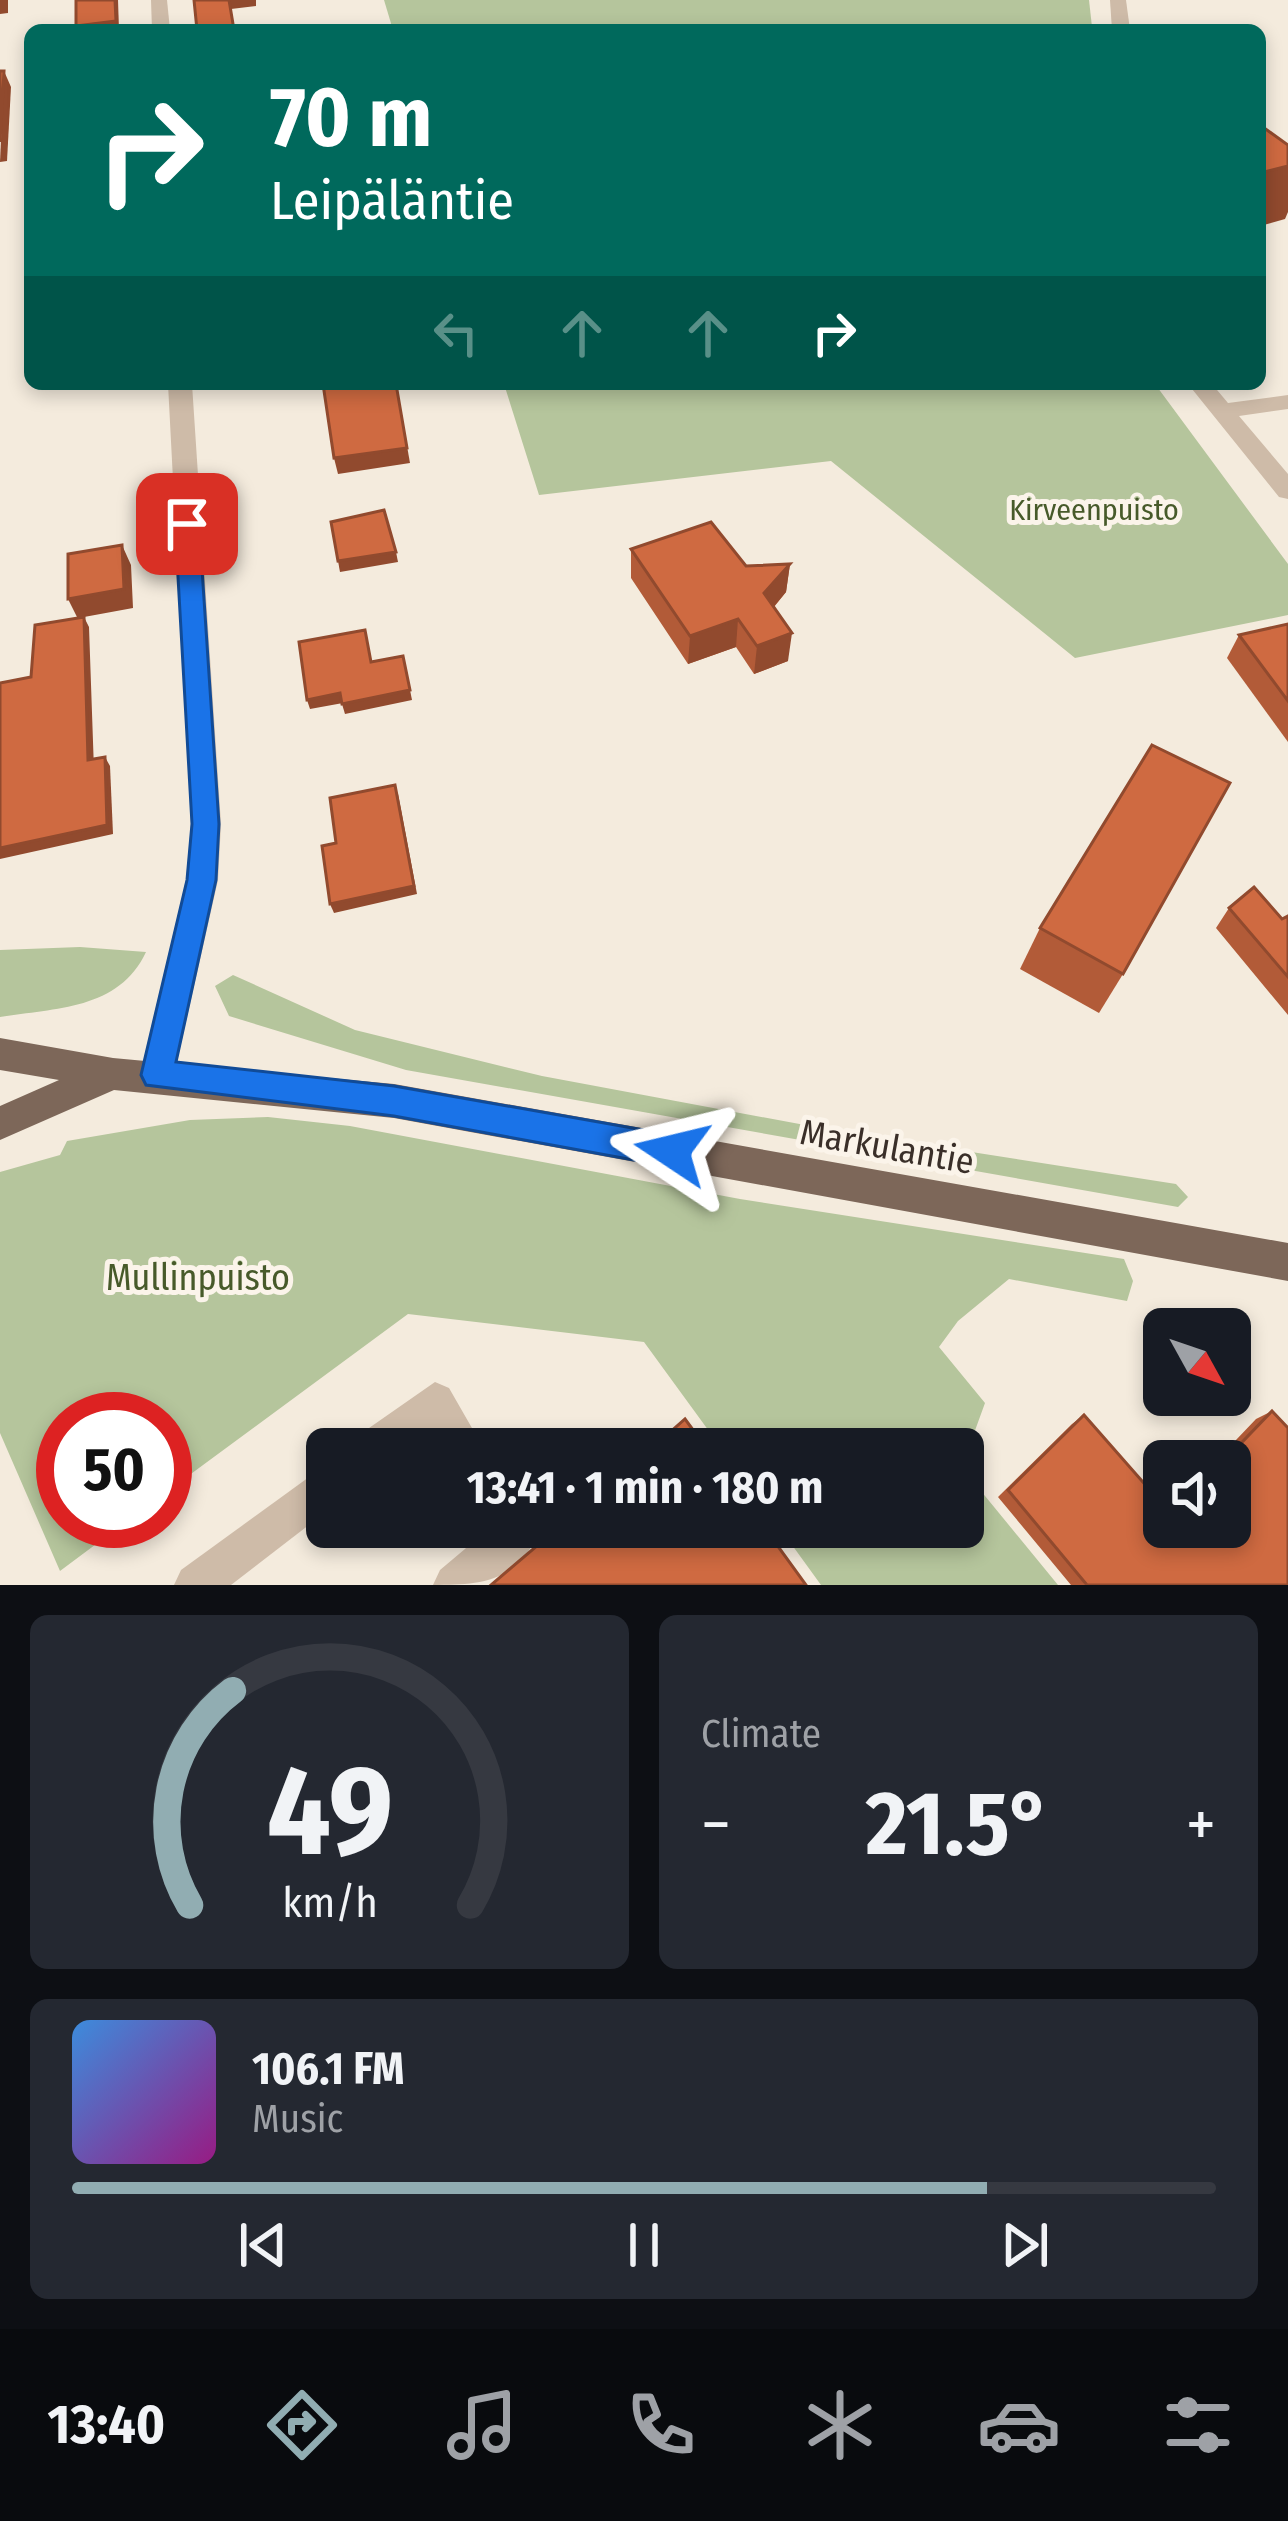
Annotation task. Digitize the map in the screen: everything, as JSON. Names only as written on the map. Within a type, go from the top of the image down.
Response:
[{"type":"main road","name":"Markulantie","points":[[0,1054],[113,1074],[394,1101],[1288,1262]]},
{"type":"main road","name":"Markulantie","points":[[0,1123],[113,1074]]},
{"type":"street","points":[[157,1075],[202,880],[206,824],[180,390]]},
{"type":"street","points":[[1205,390],[1288,491]]},
{"type":"street","points":[[1222,411],[1288,403]]},
{"type":"street","points":[[401,1428],[435,1402],[451,1428]]},
{"type":"street","points":[[196,1585],[306,1501]]},
{"type":"street","points":[[455,1585],[499,1548]]},
{"type":"green space","points":[[384,0],[1089,0],[1092,24],[391,24]]},
{"type":"green space","name":"Kirveenpuisto","points":[[506,390],[1159,390],[1288,564],[1288,615],[1075,658],[831,461],[539,495]]},
{"type":"green space","points":[[80,947],[146,952],[120,985],[102,996],[63,1008],[0,1017],[0,950]]},
{"type":"green space","points":[[233,975],[355,1030],[542,1076],[837,1131],[1176,1184],[1188,1197],[1178,1207],[406,1070],[229,1016],[215,986]]},
{"type":"green space","name":"Mullinpuisto","points":[[268,1117],[350,1126],[740,1199],[1124,1259],[1133,1281],[1127,1301],[1009,1279],[958,1321],[939,1347],[985,1403],[976,1428],[707,1428],[644,1342],[408,1314],[192,1473],[192,1392],[36,1392],[36,1516],[0,1433],[0,1172],[60,1155],[67,1141],[190,1120]]},
{"type":"green space","name":"Mullinpuisto","points":[[984,1495],[1058,1585],[821,1585],[794,1548],[984,1548]]},
{"type":"green space","name":"Mullinpuisto","points":[[50,1548],[91,1548],[60,1571]]},
{"type":"building","points":[[76,0],[115,0],[116,21],[76,24]]},
{"type":"building","points":[[194,0],[229,0],[233,24],[196,24]]},
{"type":"building","points":[[0,71],[4,71],[0,142]]},
{"type":"building","points":[[1266,129],[1288,145],[1288,166],[1266,172]]},
{"type":"building","points":[[324,390],[397,390],[407,448],[334,458]]},
{"type":"building","points":[[384,510],[396,552],[338,561],[331,522]]},
{"type":"building","points":[[711,522],[746,566],[790,564],[764,593],[792,633],[757,646],[738,619],[690,636],[631,549]]},
{"type":"building","points":[[122,545],[124,589],[68,599],[68,554]]},
{"type":"building","points":[[84,617],[88,760],[105,757],[107,825],[0,848],[0,683],[31,677],[35,625]]},
{"type":"building","points":[[1288,624],[1288,701],[1239,635]]},
{"type":"building","points":[[365,630],[371,662],[403,656],[410,690],[342,704],[340,693],[307,700],[299,642]]},
{"type":"building","points":[[1152,745],[1230,783],[1123,974],[1040,928]]},
{"type":"building","points":[[395,785],[414,886],[330,904],[322,846],[336,843],[330,798]]},
{"type":"building","points":[[1254,887],[1282,919],[1288,916],[1288,977],[1229,908]]},
{"type":"building","points":[[1272,1411],[1288,1428],[1288,1585],[1087,1585],[1008,1490],[1084,1415],[1143,1482],[1143,1548],[1251,1548],[1251,1440],[1244,1440]]},
{"type":"building","points":[[534,1548],[779,1548],[806,1585],[491,1585]]},
{"type":"route","points":[[187,524],[206,824],[202,880],[157,1075],[394,1101],[672,1151]]}]
